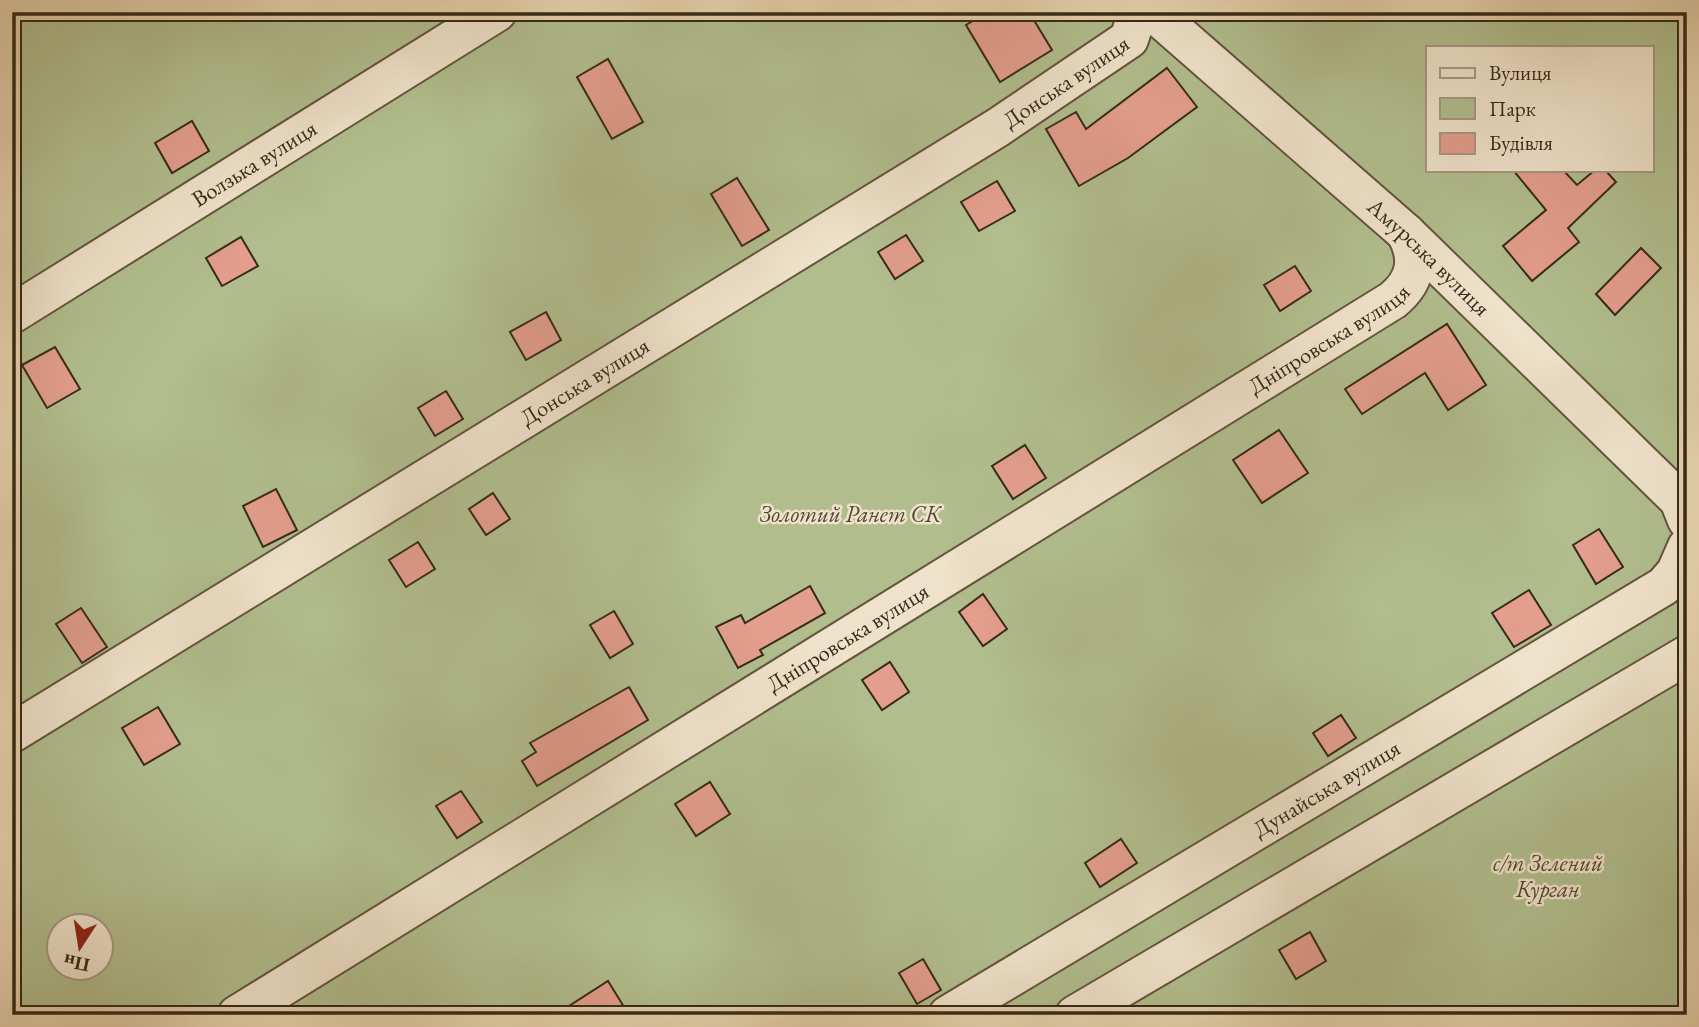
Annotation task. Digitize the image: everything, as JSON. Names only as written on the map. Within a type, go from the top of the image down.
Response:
[{"type":"street","name":"Волзька вулиця","points":[[12,314],[497,12]]},
{"type":"street","name":"Донська вулиця","points":[[12,733],[997,128],[1129,39],[1136,18],[1134,12]]},
{"type":"street","name":"Амурська вулиця","points":[[1153,12],[1406,233],[1679,500],[1687,520]]},
{"type":"street","name":"Дніпровська вулиця","points":[[237,1015],[1393,300],[1405,290],[1413,276],[1413,246],[1406,233]]},
{"type":"street","name":"Дунайська вулиця","points":[[948,1015],[1664,586],[1676,572],[1687,547]]},
{"type":"street","points":[[1075,1015],[1687,655]]},
{"type":"green space","name":"Золотий Ранет СК","points":[[12,12],[1687,12],[1687,1015],[12,1015]]},
{"type":"building","points":[[988,12],[1029,12],[1052,50],[1000,82],[966,25]]},
{"type":"building","points":[[608,59],[643,122],[612,139],[577,77]]},
{"type":"building","points":[[1167,68],[1197,107],[1128,158],[1079,186],[1046,129],[1076,112],[1086,129]]},
{"type":"building","points":[[192,121],[209,151],[172,173],[155,143]]},
{"type":"building","points":[[1515,172],[1565,172],[1577,185],[1593,172],[1607,172],[1616,182],[1568,228],[1579,242],[1532,281],[1503,246],[1546,210]]},
{"type":"building","points":[[737,178],[769,230],[742,246],[711,194]]},
{"type":"building","points":[[997,181],[1015,211],[979,231],[961,202]]},
{"type":"building","points":[[906,235],[923,261],[895,279],[878,252]]},
{"type":"building","points":[[241,237],[258,266],[222,286],[206,258]]},
{"type":"building","points":[[1641,248],[1661,268],[1615,315],[1596,294]]},
{"type":"building","points":[[1295,266],[1311,291],[1280,311],[1264,285]]},
{"type":"building","points":[[546,312],[561,340],[526,360],[510,332]]},
{"type":"building","points":[[1447,324],[1486,385],[1448,410],[1425,373],[1362,414],[1345,389]]},
{"type":"building","points":[[55,347],[80,389],[47,408],[22,365]]},
{"type":"building","points":[[446,391],[463,419],[435,436],[418,408]]},
{"type":"building","points":[[1279,430],[1308,473],[1262,503],[1233,460]]},
{"type":"building","points":[[1025,445],[1046,478],[1013,499],[992,466]]},
{"type":"building","points":[[276,489],[297,530],[263,547],[243,506]]},
{"type":"building","points":[[493,493],[510,519],[486,535],[469,509]]},
{"type":"building","points":[[1599,529],[1623,567],[1596,584],[1573,545]]},
{"type":"building","points":[[418,542],[435,569],[406,587],[389,560]]},
{"type":"building","points":[[810,586],[825,613],[760,650],[763,655],[738,668],[716,627],[741,615],[745,623]]},
{"type":"building","points":[[1529,590],[1551,625],[1514,647],[1492,613]]},
{"type":"building","points":[[983,594],[1007,629],[983,646],[959,612]]},
{"type":"building","points":[[81,608],[107,647],[82,663],[56,624]]},
{"type":"building","points":[[614,611],[633,644],[610,658],[590,625]]},
{"type":"building","points":[[890,662],[909,692],[882,710],[862,680]]},
{"type":"building","points":[[629,687],[648,720],[537,786],[522,761],[536,752],[530,743]]},
{"type":"building","points":[[158,707],[180,744],[144,765],[122,728]]},
{"type":"building","points":[[1341,715],[1356,738],[1328,756],[1313,733]]},
{"type":"building","points":[[710,782],[730,814],[696,836],[675,804]]},
{"type":"building","points":[[461,791],[482,822],[457,838],[436,806]]},
{"type":"building","points":[[1121,839],[1137,863],[1100,887],[1085,863]]},
{"type":"building","points":[[1310,932],[1326,961],[1296,979],[1279,950]]},
{"type":"building","points":[[923,959],[941,990],[917,1004],[899,973]]},
{"type":"building","points":[[608,981],[629,1015],[555,1015]]},
{"type":"park label","name":"с/т Зелений Курган","points":[[1548,876]]}]
